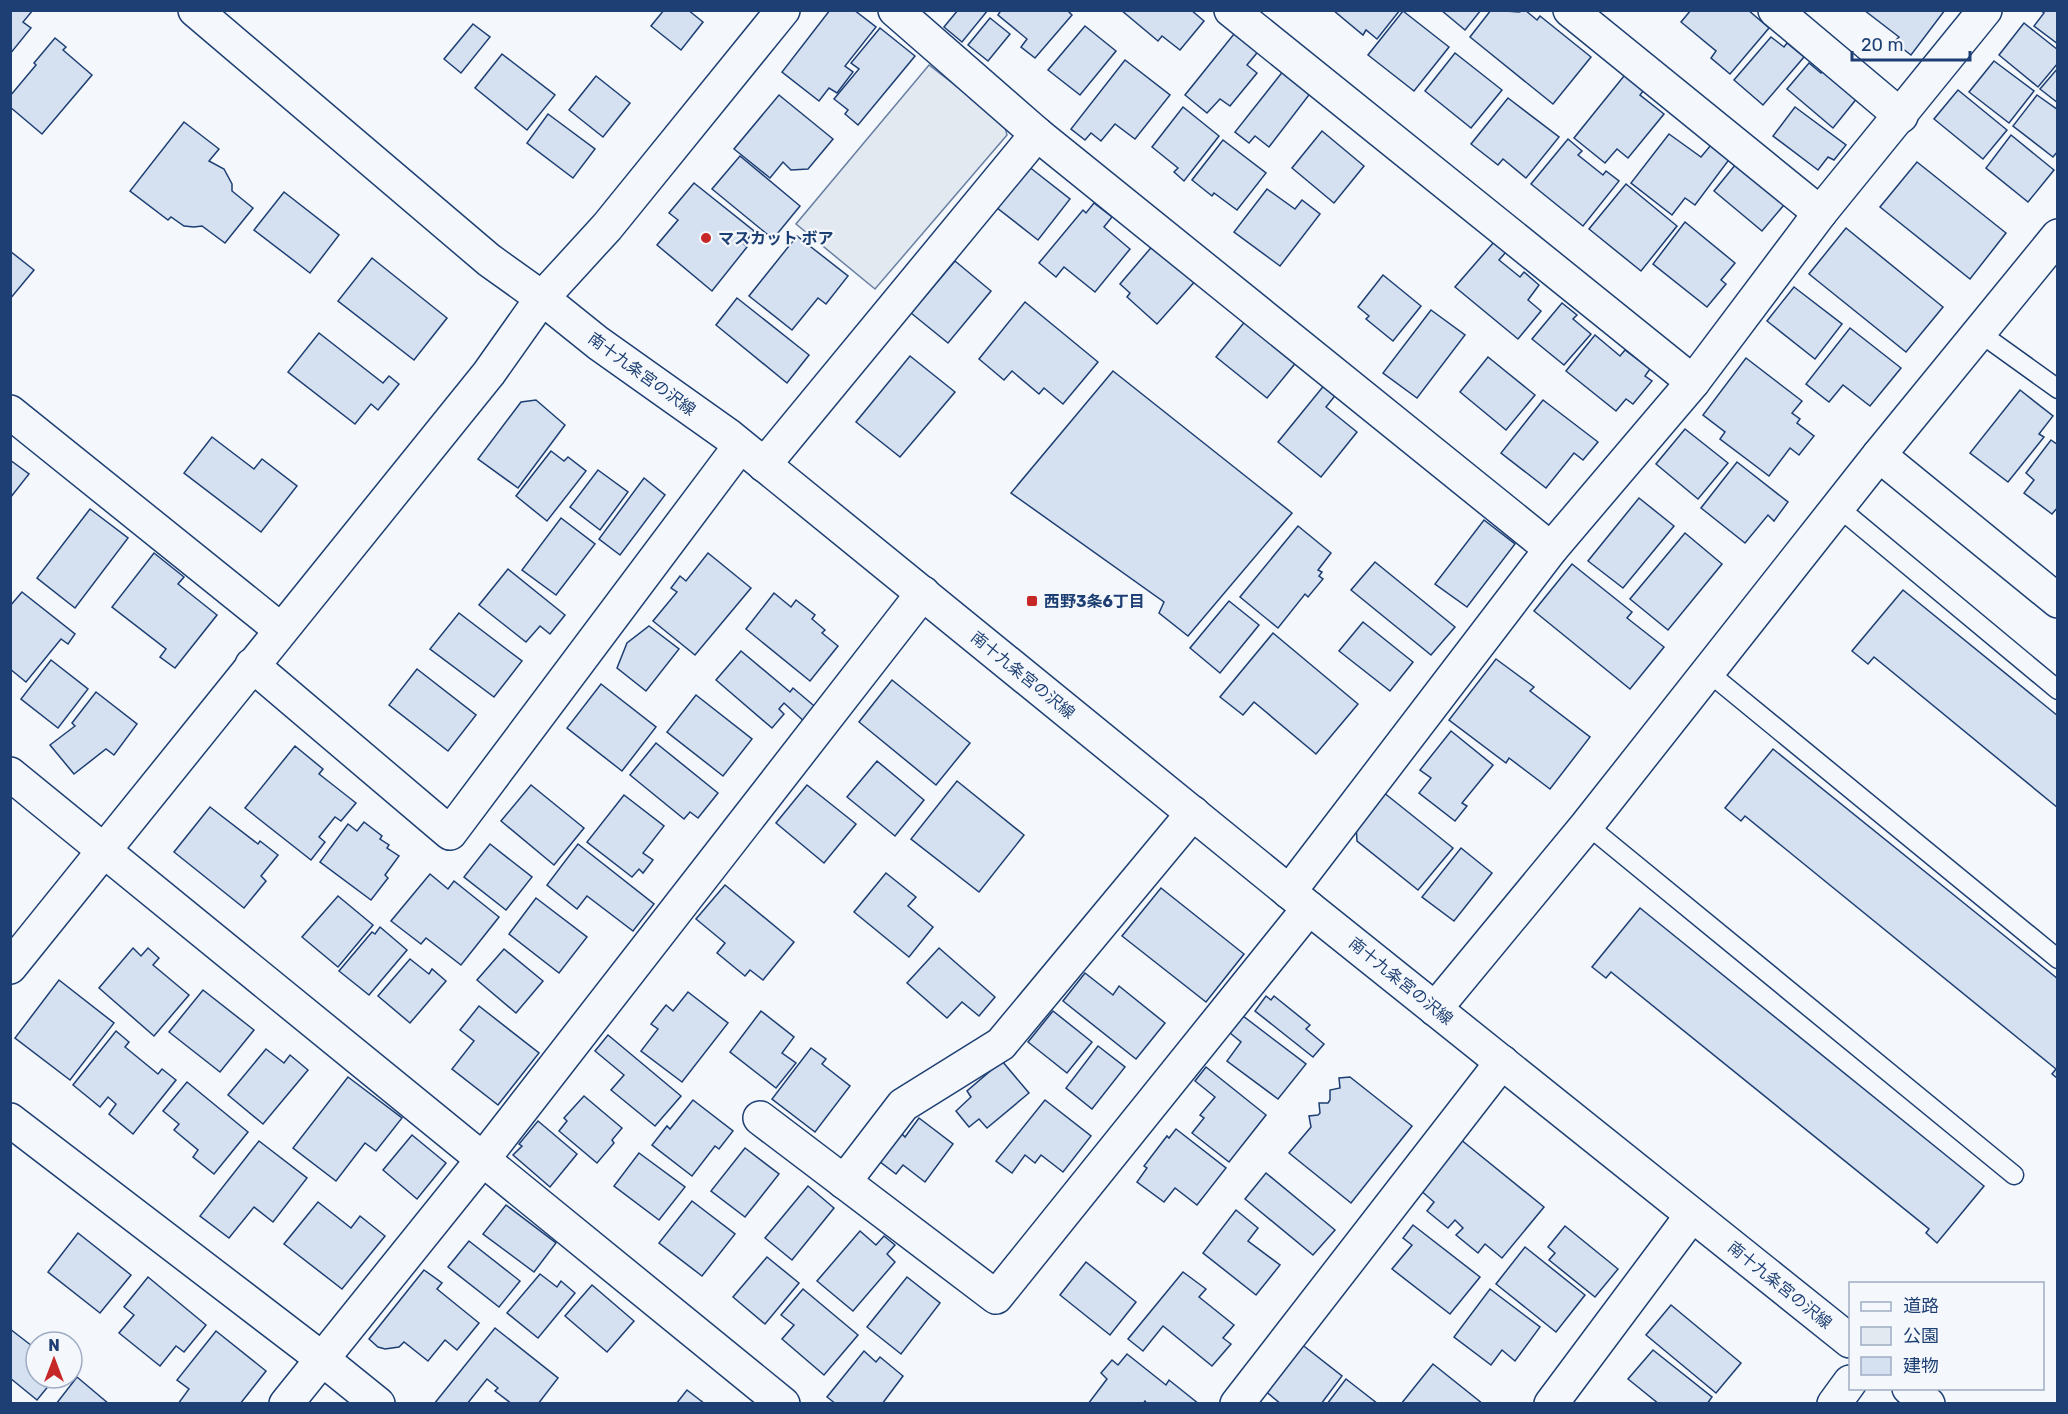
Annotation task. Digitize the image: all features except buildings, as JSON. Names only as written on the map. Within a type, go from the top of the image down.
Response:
[{"type":"street","name":"南十九条宮の沢線","points":[[195,10],[489,260],[752,455],[1299,900],[1849,1339]]},
{"type":"street","points":[[10,967],[489,373],[542,298],[607,227],[783,10]]},
{"type":"street","points":[[895,10],[1037,134],[1551,549]]},
{"type":"street","points":[[1230,10],[1693,382]]},
{"type":"street","points":[[1570,10],[1820,213]]},
{"type":"street","points":[[1775,10],[1901,116]]},
{"type":"street","points":[[760,1118],[996,1297],[1299,900],[1551,549],[1693,382],[1820,213],[1985,10]]},
{"type":"street","points":[[252,665],[450,833],[752,455],[1037,134]]},
{"type":"street","points":[[1435,1009],[1587,825],[1838,507],[2058,236]]},
{"type":"street","points":[[10,412],[281,630]]},
{"type":"street","points":[[1879,456],[2058,601]]},
{"type":"street","points":[[286,1404],[483,1159],[923,593]]},
{"type":"street","points":[[10,774],[783,1404]]},
{"type":"street","points":[[844,1182],[903,1105],[1001,1044],[1193,813]]},
{"type":"street","points":[[1237,1404],[1502,1062]]},
{"type":"street","points":[[10,1120],[378,1404]]},
{"type":"street","points":[[1551,1404],[1692,1215]]},
{"type":"street","points":[[1834,1404],[1849,1385]]},
{"type":"street","points":[[1910,1390],[1928,1404]]},
{"type":"lane","points":[[1980,333],[2058,389]]},
{"type":"lane","points":[[1838,507],[2058,690]]},
{"type":"lane","points":[[1708,672],[2058,959]]},
{"type":"lane","points":[[1587,825],[2014,1175]]},
{"type":"green space","points":[[929,65],[1004,123],[1007,135],[875,289],[796,224]]},
{"type":"place","name":"マスカット ボア","points":[[706,238]]},
{"type":"place","name":"西野3条6丁目","points":[[1032,601]]}]
